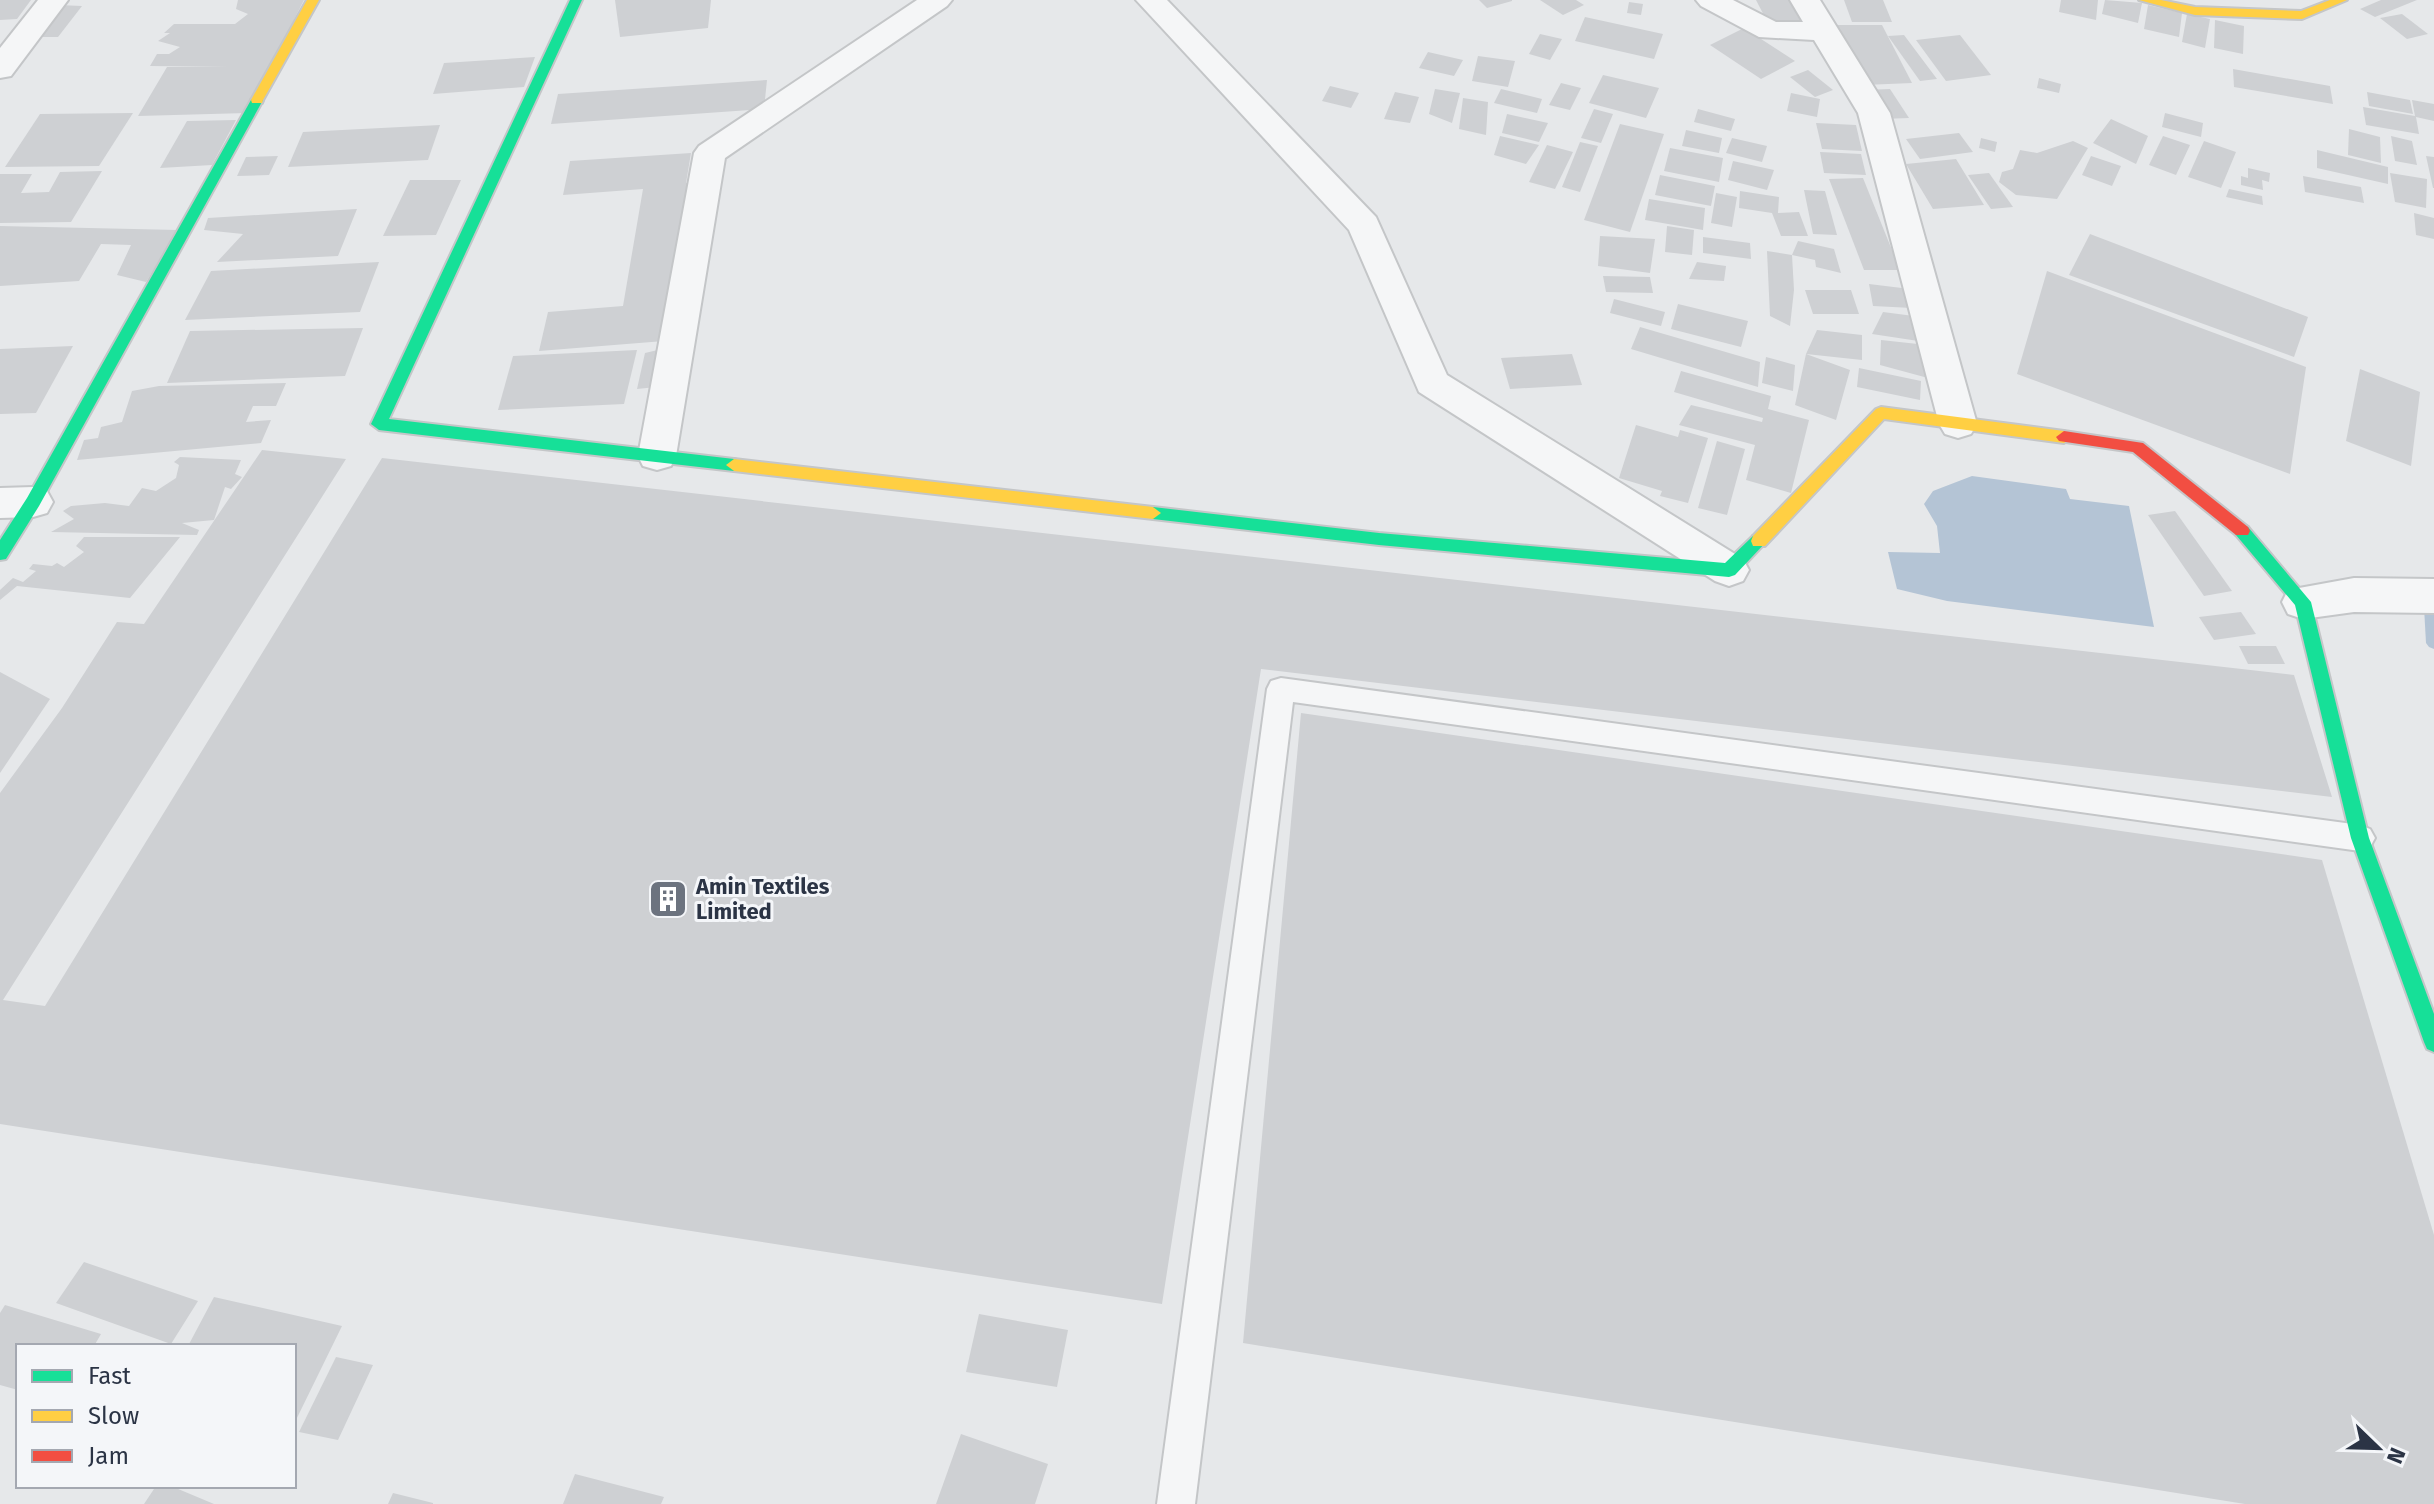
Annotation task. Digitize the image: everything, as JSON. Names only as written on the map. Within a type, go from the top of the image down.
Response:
[{"type":"street","points":[[0,69],[53,0]]},
{"type":"street","points":[[0,554],[17,502],[313,0]]},
{"type":"street","points":[[576,0],[379,424],[1379,539],[1729,570],[1798,503],[1881,413],[2137,447],[2248,536],[2303,602],[2360,838],[2434,1042]]},
{"type":"street","points":[[657,456],[710,153],[937,0]]},
{"type":"street","points":[[1151,0],[1364,225],[1432,383],[1729,570]]},
{"type":"street","points":[[1711,0],[1770,31],[1824,31]]},
{"type":"street","points":[[1805,0],[1874,113],[1958,424]]},
{"type":"street","points":[[2145,0],[2195,11],[2302,15],[2341,0]]},
{"type":"street","points":[[2303,602],[2354,595],[2434,596]]},
{"type":"lane","points":[[1176,1504],[1281,689],[2360,838]]},
{"type":"water","points":[[1972,476],[2066,489],[2070,499],[2129,506],[2154,627],[1947,601],[1897,589],[1888,552],[1940,553],[1937,526],[1924,504],[1933,491]]},
{"type":"building","points":[[0,0],[31,0],[17,19],[0,20]]},
{"type":"building","points":[[238,0],[304,0],[247,113],[138,116],[167,67],[228,67],[150,66],[157,54],[169,54],[180,47],[158,41],[170,33],[164,33],[174,24],[235,24],[248,14],[236,9]]},
{"type":"building","points":[[615,0],[711,0],[708,28],[620,37]]},
{"type":"building","points":[[1479,0],[1512,0],[1512,1],[1487,8]]},
{"type":"building","points":[[1540,0],[1576,0],[1584,5],[1563,15]]},
{"type":"building","points":[[1756,0],[1792,0],[1805,25],[1770,27]]},
{"type":"building","points":[[1844,0],[1883,0],[1892,22],[1852,22]]},
{"type":"building","points":[[2061,0],[2098,0],[2096,20],[2059,12]]},
{"type":"building","points":[[2105,0],[2142,3],[2138,23],[2102,14]]},
{"type":"building","points":[[2381,0],[2417,0],[2375,17],[2360,9]]},
{"type":"building","points":[[1629,2],[1643,4],[1641,15],[1627,13]]},
{"type":"building","points":[[58,5],[82,6],[58,37],[33,37]]},
{"type":"building","points":[[2148,5],[2182,13],[2179,37],[2144,29]]},
{"type":"building","points":[[2187,14],[2210,19],[2205,48],[2182,42]]},
{"type":"building","points":[[2402,14],[2428,34],[2407,39],[2380,18]]},
{"type":"building","points":[[1585,17],[1663,34],[1654,59],[1575,41]]},
{"type":"building","points":[[2215,20],[2244,26],[2243,54],[2214,48]]},
{"type":"building","points":[[1824,25],[1882,25],[1912,83],[1864,85]]},
{"type":"building","points":[[1744,28],[1795,61],[1761,79],[1710,45]]},
{"type":"building","points":[[1540,34],[1562,39],[1550,60],[1529,54]]},
{"type":"building","points":[[1904,35],[1937,79],[1920,81],[1888,36]]},
{"type":"building","points":[[1960,35],[1991,75],[1946,81],[1916,40]]},
{"type":"building","points":[[1428,52],[1463,60],[1454,76],[1419,68]]},
{"type":"building","points":[[1478,56],[1515,61],[1508,87],[1472,81]]},
{"type":"building","points":[[535,57],[524,87],[433,94],[444,63]]},
{"type":"building","points":[[2233,69],[2330,86],[2333,104],[2234,87]]},
{"type":"building","points":[[1808,70],[1833,90],[1815,97],[1790,77]]},
{"type":"building","points":[[1603,75],[1659,88],[1646,118],[1589,103]]},
{"type":"building","points":[[2039,78],[2061,84],[2059,93],[2037,88]]},
{"type":"building","points":[[767,80],[764,109],[551,124],[558,94]]},
{"type":"building","points":[[1561,83],[1581,88],[1570,110],[1549,105]]},
{"type":"building","points":[[1330,86],[1359,93],[1351,108],[1322,101]]},
{"type":"building","points":[[1435,89],[1460,93],[1452,123],[1429,114]]},
{"type":"building","points":[[1501,89],[1542,99],[1537,113],[1494,103]]},
{"type":"building","points":[[1890,89],[1909,118],[1882,119],[1863,90]]},
{"type":"building","points":[[1395,92],[1419,97],[1410,123],[1384,119]]},
{"type":"building","points":[[2367,92],[2410,100],[2413,114],[2369,106]]},
{"type":"building","points":[[1791,93],[1820,99],[1817,117],[1787,111]]},
{"type":"building","points":[[1463,98],[1488,102],[1486,135],[1459,129]]},
{"type":"building","points":[[2412,100],[2434,104],[2434,121],[2416,117],[2419,134],[2366,125],[2363,107],[2415,116]]},
{"type":"building","points":[[1594,109],[1613,114],[1601,143],[1581,138]]},
{"type":"building","points":[[1698,109],[1735,119],[1731,131],[1694,122]]},
{"type":"building","points":[[133,113],[99,166],[5,167],[40,114]]},
{"type":"building","points":[[2165,113],[2203,123],[2201,137],[2162,127]]},
{"type":"building","points":[[1507,114],[1548,123],[1539,142],[1502,133]]},
{"type":"building","points":[[2111,119],[2148,136],[2136,164],[2093,143]]},
{"type":"building","points":[[236,120],[212,165],[160,168],[187,121]]},
{"type":"building","points":[[1816,123],[1856,125],[1862,151],[1822,149]]},
{"type":"building","points":[[1620,124],[1664,134],[1630,232],[1584,220]]},
{"type":"building","points":[[440,125],[428,160],[288,167],[303,132]]},
{"type":"building","points":[[2349,129],[2380,137],[2381,163],[2348,155]]},
{"type":"building","points":[[1686,130],[1722,138],[1719,153],[1682,146]]},
{"type":"building","points":[[1959,133],[1973,152],[1920,159],[1906,139]]},
{"type":"building","points":[[1500,136],[1539,145],[1526,164],[1494,155]]},
{"type":"building","points":[[2163,136],[2190,145],[2176,175],[2149,165]]},
{"type":"building","points":[[2391,136],[2412,141],[2417,165],[2395,161]]},
{"type":"building","points":[[1732,138],[1767,146],[1762,162],[1726,153]]},
{"type":"building","points":[[1981,138],[1997,142],[1995,152],[1979,148]]},
{"type":"building","points":[[2073,141],[2088,148],[2057,199],[2016,195],[1999,182],[2002,172],[2013,169],[2020,150],[2037,153]]},
{"type":"building","points":[[2204,141],[2236,152],[2221,188],[2188,177]]},
{"type":"building","points":[[1580,142],[1598,146],[1580,192],[1562,187]]},
{"type":"building","points":[[1547,145],[1573,152],[1555,189],[1529,182]]},
{"type":"building","points":[[1670,148],[1723,158],[1719,182],[1664,171]]},
{"type":"building","points":[[2317,150],[2388,167],[2388,184],[2317,168]]},
{"type":"building","points":[[1820,152],[1861,154],[1866,175],[1824,173]]},
{"type":"building","points":[[691,153],[686,183],[699,182],[664,341],[539,351],[548,312],[623,306],[643,189],[563,195],[570,161]]},
{"type":"building","points":[[278,156],[269,175],[237,176],[246,157]]},
{"type":"building","points":[[2091,156],[2121,166],[2112,186],[2082,175]]},
{"type":"building","points":[[2426,156],[2434,157],[2434,188],[2433,188]]},
{"type":"building","points":[[1956,159],[1984,205],[1933,209],[1906,164]]},
{"type":"building","points":[[1733,161],[1774,170],[1767,190],[1728,180]]},
{"type":"building","points":[[2248,168],[2270,173],[2269,182],[2262,180],[2263,190],[2241,185],[2241,176],[2248,178]]},
{"type":"building","points":[[102,171],[71,222],[0,223],[0,174],[32,174],[21,193],[49,192],[60,172]]},
{"type":"building","points":[[1989,173],[2013,207],[1991,209],[1968,175]]},
{"type":"building","points":[[2390,173],[2427,179],[2426,208],[2395,202]]},
{"type":"building","points":[[1660,175],[1715,186],[1711,206],[1655,195]]},
{"type":"building","points":[[2303,176],[2361,187],[2364,203],[2305,192]]},
{"type":"building","points":[[1863,178],[1900,270],[1864,270],[1829,179]]},
{"type":"building","points":[[410,180],[461,180],[436,235],[383,236]]},
{"type":"building","points":[[2229,189],[2262,196],[2263,205],[2226,197]]},
{"type":"building","points":[[1804,190],[1825,191],[1837,235],[1813,234]]},
{"type":"building","points":[[1740,191],[1779,197],[1778,213],[1799,212],[1808,236],[1781,236],[1772,213],[1739,208]]},
{"type":"building","points":[[1716,193],[1737,197],[1732,227],[1711,223]]},
{"type":"building","points":[[1649,199],[1705,208],[1703,230],[1645,220]]},
{"type":"building","points":[[357,209],[338,256],[217,262],[243,234],[204,230],[208,218]]},
{"type":"building","points":[[2414,213],[2434,218],[2434,239],[2416,235]]},
{"type":"building","points":[[0,226],[178,230],[146,282],[117,275],[131,245],[101,244],[79,281],[0,286]]},
{"type":"building","points":[[1667,226],[1694,230],[1692,255],[1665,252]]},
{"type":"building","points":[[2090,234],[2308,317],[2294,357],[2069,275]]},
{"type":"building","points":[[1600,236],[1655,239],[1650,273],[1598,266]]},
{"type":"building","points":[[1703,237],[1750,243],[1751,259],[1703,253]]},
{"type":"building","points":[[1798,241],[1834,249],[1841,273],[1816,267],[1815,260],[1792,255]]},
{"type":"building","points":[[1767,251],[1792,255],[1794,290],[1790,326],[1770,316]]},
{"type":"building","points":[[379,262],[360,312],[185,320],[211,271]]},
{"type":"building","points":[[1697,262],[1726,266],[1724,281],[1689,279]]},
{"type":"building","points":[[2047,271],[2306,367],[2290,474],[2017,374]]},
{"type":"building","points":[[1603,276],[1650,277],[1653,293],[1606,292]]},
{"type":"building","points":[[1869,284],[1910,289],[1912,308],[1873,306]]},
{"type":"building","points":[[1805,290],[1851,290],[1859,314],[1813,314]]},
{"type":"building","points":[[1614,299],[1665,312],[1661,326],[1610,313]]},
{"type":"building","points":[[1678,304],[1748,321],[1741,347],[1671,329]]},
{"type":"building","points":[[1883,312],[1929,318],[1925,342],[1872,334]]},
{"type":"building","points":[[1640,327],[1760,362],[1758,387],[1631,349]]},
{"type":"building","points":[[363,328],[345,376],[167,383],[190,331]]},
{"type":"building","points":[[1817,330],[1862,335],[1862,360],[1806,354]]},
{"type":"building","points":[[1881,340],[1927,345],[1928,378],[1880,365]]},
{"type":"building","points":[[73,346],[36,413],[0,414],[0,349]]},
{"type":"building","points":[[662,349],[656,387],[637,389],[645,353]]},
{"type":"building","points":[[637,350],[624,404],[498,410],[513,356]]},
{"type":"building","points":[[1572,354],[1582,385],[1510,389],[1501,358]]},
{"type":"building","points":[[1806,354],[1850,370],[1836,420],[1795,405]]},
{"type":"building","points":[[1766,357],[1795,365],[1793,391],[1762,383]]},
{"type":"building","points":[[1859,368],[1921,381],[1920,400],[1857,387]]},
{"type":"building","points":[[2360,369],[2420,392],[2411,466],[2346,441]]},
{"type":"building","points":[[1681,371],[1771,396],[1768,409],[1809,420],[1791,493],[1746,480],[1755,445],[1679,425],[1691,405],[1762,422],[1763,418],[1674,392]]},
{"type":"building","points":[[286,383],[276,406],[253,406],[246,422],[271,420],[261,443],[77,460],[84,440],[98,438],[101,427],[122,422],[132,391],[159,386]]},
{"type":"building","points":[[1636,425],[1678,437],[1680,430],[1708,438],[1688,503],[1660,496],[1662,491],[1619,478]]},
{"type":"building","points":[[1717,441],[1745,449],[1727,515],[1698,508]]},
{"type":"building","name":"Amin Textiles Limited","points":[[262,450],[346,459],[3,1000],[45,1006],[382,458],[2294,675],[2332,797],[1261,669],[1162,1304],[0,1124],[0,793],[62,708],[117,622],[144,624]]},
{"type":"building","points":[[180,457],[241,460],[235,474],[242,477],[231,489],[225,487],[214,520],[182,523],[199,530],[197,535],[51,532],[74,519],[63,511],[71,506],[105,503],[129,506],[142,488],[156,491],[176,478],[179,465],[174,462]]},
{"type":"building","points":[[2175,511],[2232,591],[2204,596],[2148,515]]},
{"type":"building","points":[[84,537],[180,537],[130,598],[17,586],[0,600],[0,590],[13,578],[23,582],[36,571],[29,569],[33,564],[52,566],[57,563],[64,567],[84,552],[76,546]]},
{"type":"building","points":[[2241,612],[2256,634],[2214,640],[2199,617]]},
{"type":"building","points":[[2239,646],[2276,646],[2285,664],[2248,664]]},
{"type":"building","points":[[0,672],[50,699],[0,773]]},
{"type":"building","points":[[1301,713],[2322,860],[2434,1235],[2434,1504],[2245,1504],[1243,1343]]},
{"type":"building","points":[[84,1262],[198,1301],[171,1344],[56,1303]]},
{"type":"building","points":[[214,1297],[342,1326],[296,1420],[296,1344],[189,1344]]},
{"type":"building","points":[[5,1305],[101,1334],[95,1344],[16,1344],[16,1389],[0,1385],[0,1313]]},
{"type":"building","points":[[979,1314],[1068,1330],[1057,1387],[966,1372]]},
{"type":"building","points":[[336,1357],[373,1365],[338,1440],[299,1432]]},
{"type":"building","points":[[961,1434],[1048,1464],[1035,1504],[936,1504]]},
{"type":"building","points":[[575,1474],[664,1497],[661,1504],[563,1504]]},
{"type":"building","points":[[155,1488],[176,1488],[214,1504],[144,1504]]},
{"type":"building","points":[[393,1493],[433,1503],[433,1504],[388,1504]]},
{"type":"waterway","points":[[2434,584],[2431,607],[2434,643]]},
{"type":"traffic: fast","points":[[576,0],[379,424],[734,465]]},
{"type":"traffic: fast","points":[[0,554],[33,502],[257,100]]},
{"type":"traffic: fast","points":[[1153,513],[1379,539],[1729,570],[1759,541]]},
{"type":"traffic: fast","points":[[2242,531],[2303,602],[2360,838],[2434,1042]]},
{"type":"traffic: slow","points":[[257,100],[313,0]]},
{"type":"traffic: slow","points":[[2145,0],[2195,11],[2302,15],[2341,0]]},
{"type":"traffic: slow","points":[[1759,541],[1881,413],[2064,437]]},
{"type":"traffic: slow","points":[[734,465],[1153,513]]},
{"type":"traffic: jam","points":[[2064,437],[2137,447],[2242,531]]},
{"type":"place","name":"Amin Textiles Limited","points":[[668,899]]}]
